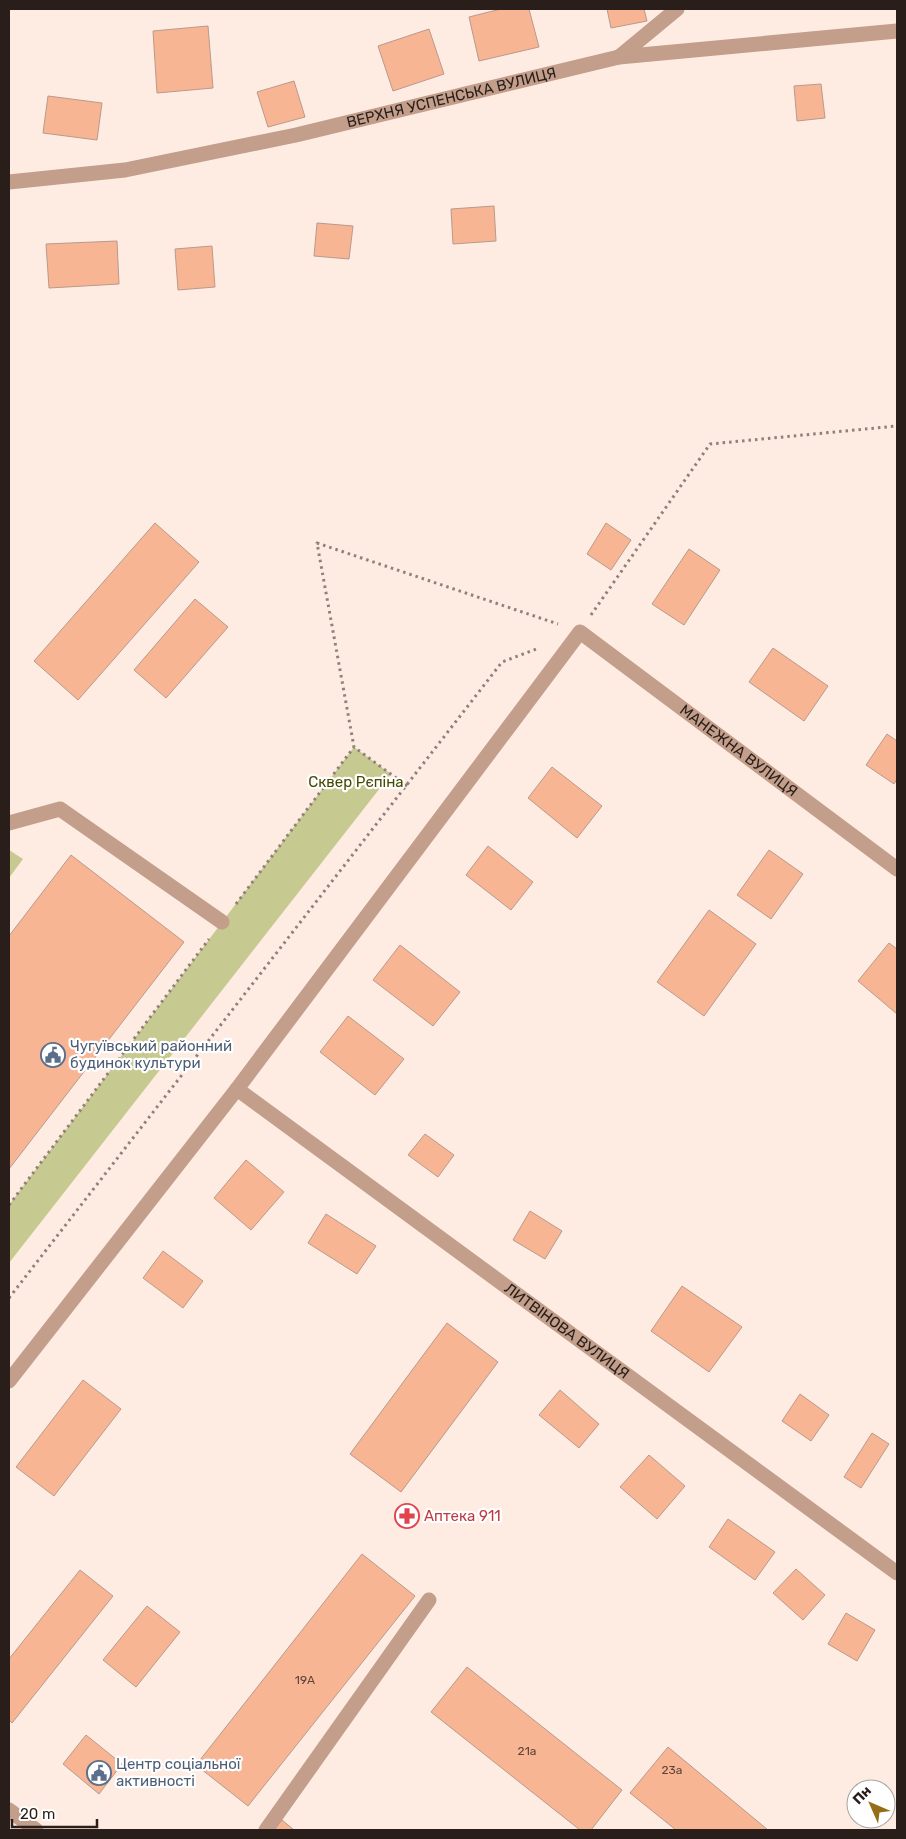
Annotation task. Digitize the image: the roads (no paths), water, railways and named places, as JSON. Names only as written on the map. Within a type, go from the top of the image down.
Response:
[{"type":"street","points":[[619,57],[677,9]]},
{"type":"street","name":"ВЕРХНЯ УСПЕНСЬКА ВУЛИЦЯ","points":[[9,182],[125,170],[296,135],[619,57],[897,31]]},
{"type":"street","name":"МАНЕЖНА ВУЛИЦЯ","points":[[237,1089],[580,632],[897,869]]},
{"type":"street","points":[[9,823],[60,809],[222,922]]},
{"type":"street","points":[[9,1381],[237,1089]]},
{"type":"street","name":"ЛИТВІНОВА ВУЛИЦЯ","points":[[237,1089],[897,1573]]},
{"type":"street","points":[[266,1830],[429,1600]]},
{"type":"street","points":[[9,1810],[36,1830]]},
{"type":"place","name":"Чугуївський районний будинок культури","points":[[53,1055]]},
{"type":"place","name":"Аптека 911","points":[[407,1516]]},
{"type":"place","name":"Центр соціальної активності","points":[[99,1773]]},
{"type":"park label","name":"Сквер Рєпіна","points":[[356,782]]}]
